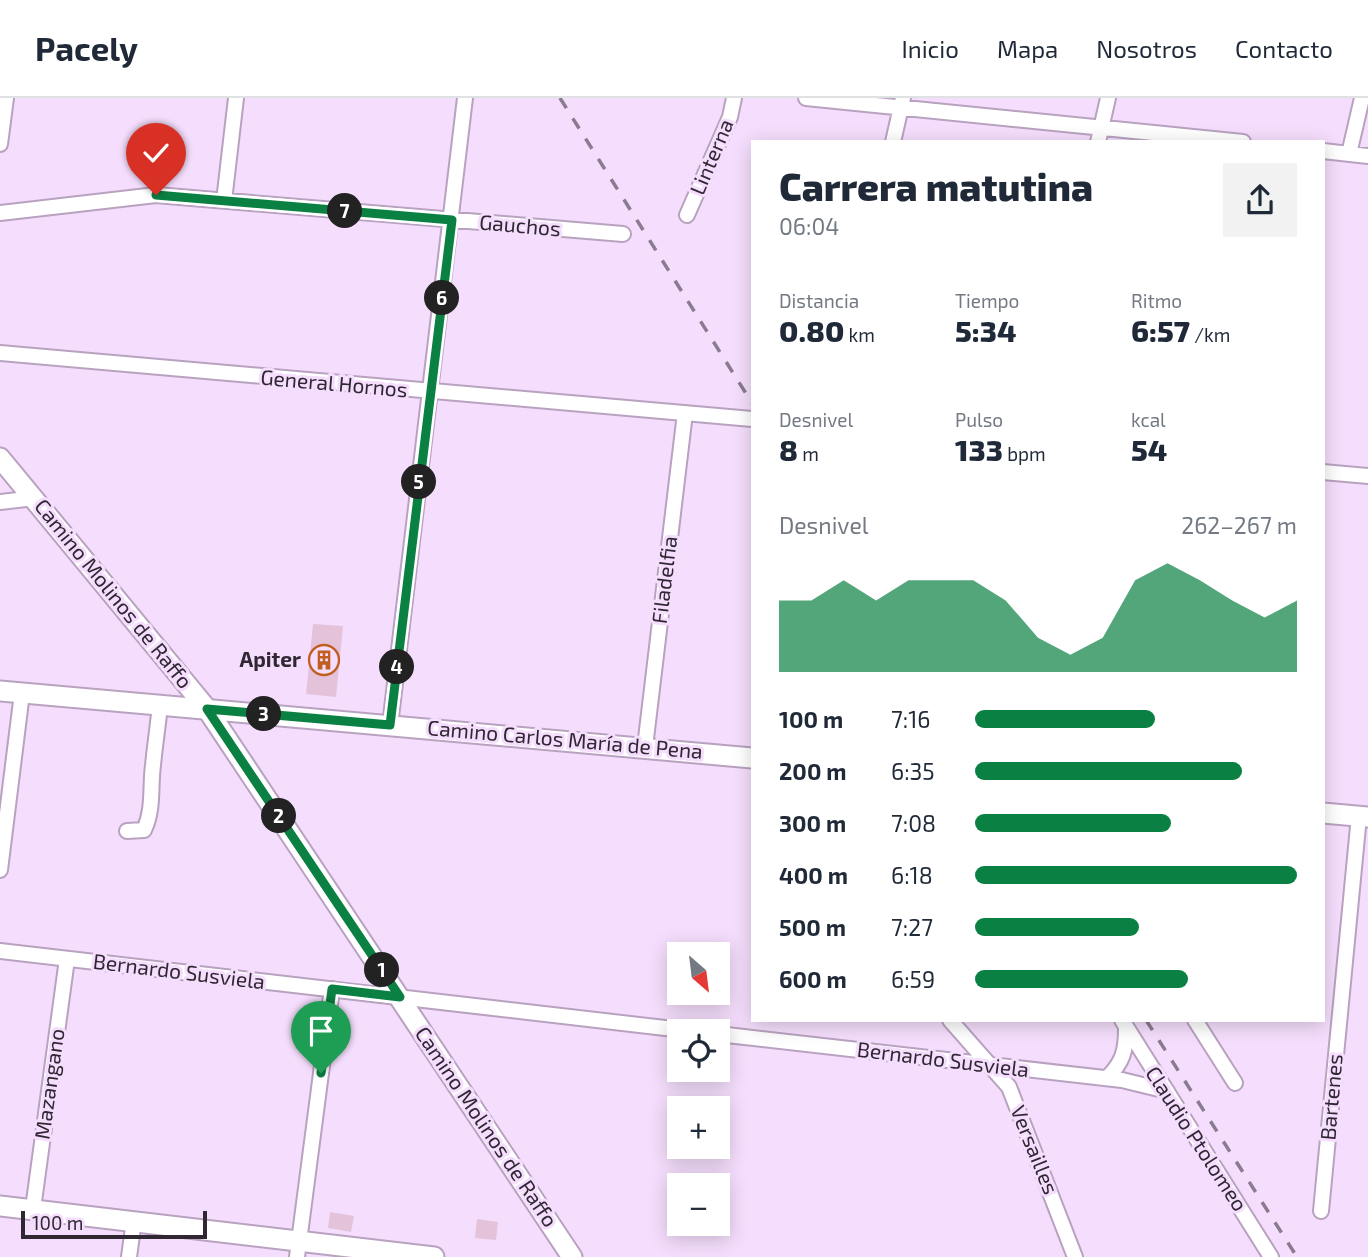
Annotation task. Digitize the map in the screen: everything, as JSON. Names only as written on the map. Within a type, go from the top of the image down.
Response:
[{"type":"street","points":[[0,145],[6,98]]},
{"type":"street","points":[[224,201],[236,98]]},
{"type":"street","points":[[390,725],[465,98]]},
{"type":"street","name":"Linterna","points":[[687,215],[730,117],[734,98]]},
{"type":"street","points":[[806,98],[901,103],[1225,140]]},
{"type":"street","points":[[1098,140],[1108,98]]},
{"type":"street","points":[[1349,154],[1362,98]]},
{"type":"street","points":[[893,140],[901,103]]},
{"type":"street","points":[[1325,151],[1368,156]]},
{"type":"street","name":"Gauchos","points":[[0,213],[156,195],[623,234]]},
{"type":"street","name":"General Hornos","points":[[0,353],[429,393],[751,419]]},
{"type":"street","name":"Filadelfia","points":[[645,747],[685,414]]},
{"type":"street","name":"Camino Molinos de Raffo","points":[[0,458],[207,709],[572,1257]]},
{"type":"street","points":[[1325,472],[1368,476]]},
{"type":"street","points":[[0,502],[34,498]]},
{"type":"street","name":"Camino Carlos María de Pena","points":[[0,691],[751,758]]},
{"type":"street","points":[[0,870],[22,693]]},
{"type":"street","points":[[127,831],[138,832],[144,830],[147,825],[152,803],[152,767],[160,705]]},
{"type":"street","points":[[1325,813],[1364,816]]},
{"type":"street","name":"Bartenes","points":[[1321,1211],[1364,816]]},
{"type":"street","name":"Bernardo Susviela","points":[[0,951],[667,1028]]},
{"type":"street","name":"Mazangano","points":[[33,1209],[67,959]]},
{"type":"street","points":[[298,1249],[332,989]]},
{"type":"street","name":"Versailles","points":[[952,1022],[1009,1087],[1076,1257]]},
{"type":"street","points":[[1196,1022],[1235,1083]]},
{"type":"street","points":[[1107,1078],[1121,1064],[1126,1050],[1124,1023]]},
{"type":"street","name":"Claudio Ptolomeo","points":[[1124,1023],[1271,1257]]},
{"type":"street","name":"Bernardo Susviela","points":[[730,1035],[1107,1078],[1167,1091]]},
{"type":"street","points":[[0,1206],[134,1220],[298,1249],[434,1257]]},
{"type":"street","points":[[129,1257],[134,1220]]},
{"type":"building","name":"Apiter","points":[[313,624],[343,626],[336,697],[306,694]]},
{"type":"building","points":[[330,1212],[354,1216],[351,1232],[328,1228]]},
{"type":"building","points":[[477,1219],[498,1222],[496,1240],[475,1238]]},
{"type":"railway","points":[[560,98],[751,401]]},
{"type":"railway","points":[[1147,1022],[1297,1257]]},
{"type":"place","name":"Apiter","points":[[324,660]]},
{"type":"route","points":[[156,195],[452,220],[390,725],[207,709],[400,997],[332,989],[321,1073]]}]
